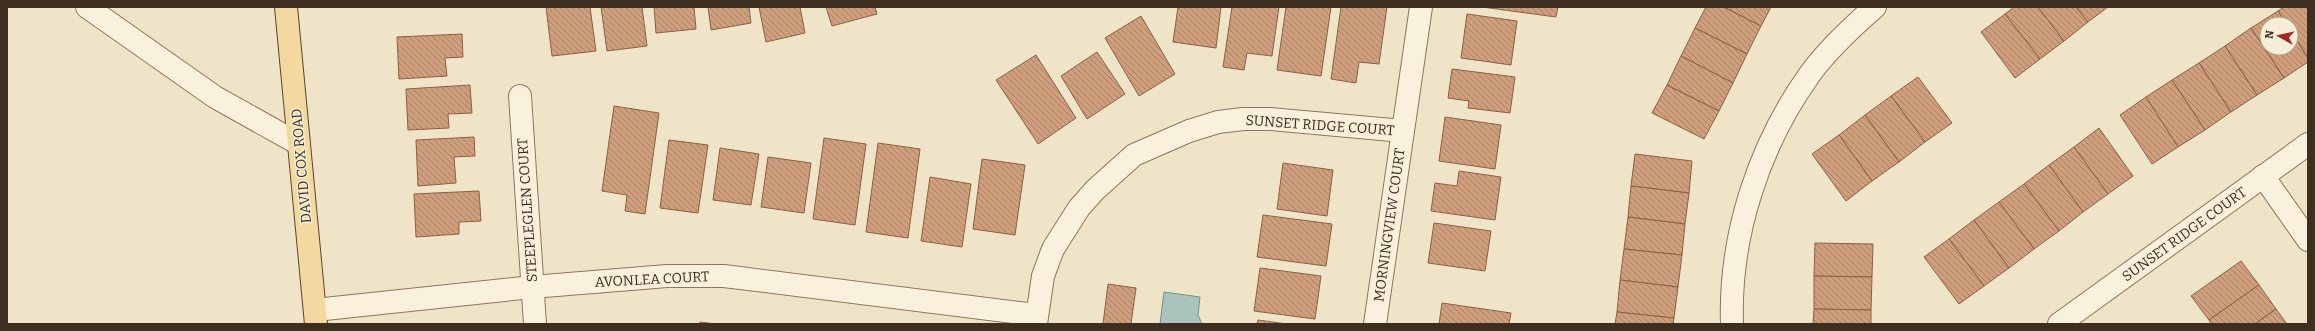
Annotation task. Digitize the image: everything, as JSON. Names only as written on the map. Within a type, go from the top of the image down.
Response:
[{"type":"main road","name":"DAVID COX ROAD","points":[[286,7],[315,317]]},
{"type":"street","points":[[87,7],[215,97],[298,144]]},
{"type":"street","name":"MORNINGVIEW COURT","points":[[1375,324],[1421,7]]},
{"type":"street","points":[[1732,324],[1732,304],[1738,248],[1753,182],[1777,126],[1810,73],[1850,29],[1875,7]]},
{"type":"street","name":"STEEPLEGLEN COURT","points":[[520,96],[535,324]]},
{"type":"street","name":"SUNSET RIDGE COURT","points":[[1036,319],[1043,276],[1053,249],[1079,208],[1095,190],[1134,155],[1188,130],[1218,122],[1243,119],[1270,119],[1403,131]]},
{"type":"street","name":"SUNSET RIDGE COURT","points":[[2059,324],[2308,144]]},
{"type":"street","points":[[2263,176],[2308,240]]},
{"type":"street","name":"AVONLEA COURT","points":[[315,317],[532,287],[667,276],[724,276],[1036,319]]},
{"type":"water","points":[[1164,292],[1200,297],[1198,315],[1202,324],[1160,324]]},
{"type":"building","points":[[546,7],[590,7],[596,51],[552,56]]},
{"type":"building","points":[[601,7],[642,7],[647,46],[607,51]]},
{"type":"building","points":[[654,7],[694,7],[696,29],[656,33]]},
{"type":"building","points":[[708,7],[749,7],[751,23],[711,30]]},
{"type":"building","points":[[759,7],[800,7],[805,33],[766,42]]},
{"type":"building","points":[[826,7],[875,7],[877,14],[832,26]]},
{"type":"building","points":[[1178,7],[1221,7],[1216,48],[1173,42]]},
{"type":"building","points":[[1232,7],[1279,7],[1272,56],[1247,53],[1244,70],[1223,67]]},
{"type":"building","points":[[1286,7],[1331,7],[1321,76],[1277,70]]},
{"type":"building","points":[[1341,7],[1387,7],[1379,64],[1359,62],[1356,83],[1331,79]]},
{"type":"building","points":[[1482,7],[1558,7],[1556,17]]},
{"type":"building","points":[[1706,7],[1724,7],[1761,26],[1747,54],[1695,28]]},
{"type":"building","points":[[1724,7],[1771,7],[1761,26]]},
{"type":"building","points":[[2014,7],[2038,7],[2064,41],[2040,59],[2005,14]]},
{"type":"building","points":[[2038,7],[2076,7],[2088,22],[2064,41]]},
{"type":"building","points":[[2076,7],[2108,7],[2088,22]]},
{"type":"building","points":[[2284,7],[2308,7],[2308,58],[2299,44],[2299,16],[2281,16],[2278,11]]},
{"type":"building","points":[[2278,11],[2281,16],[2270,16]]},
{"type":"building","points":[[1467,14],[1517,21],[1511,65],[1461,58]]},
{"type":"building","points":[[2005,14],[2040,59],[2015,78],[1981,32]]},
{"type":"building","points":[[1141,16],[1175,74],[1139,96],[1105,38]]},
{"type":"building","points":[[2259,23],[2259,40],[2251,28]]},
{"type":"building","points":[[1695,28],[1747,54],[1733,83],[1681,56]]},
{"type":"building","points":[[2251,28],[2259,40],[2259,56],[2269,56],[2284,78],[2257,95],[2225,46]]},
{"type":"building","points":[[462,34],[463,57],[445,58],[447,76],[399,79],[397,37]]},
{"type":"building","points":[[2299,44],[2308,58],[2308,62],[2284,78],[2269,56],[2299,56]]},
{"type":"building","points":[[2225,46],[2257,95],[2231,112],[2199,63]]},
{"type":"building","points":[[1097,52],[1125,94],[1087,119],[1061,76]]},
{"type":"building","points":[[1036,55],[1076,118],[1038,144],[996,80]]},
{"type":"building","points":[[1681,56],[1733,83],[1719,111],[1667,85]]},
{"type":"building","points":[[2199,63],[2231,112],[2205,130],[2172,80]]},
{"type":"building","points":[[1452,69],[1515,77],[1510,113],[1468,108],[1469,101],[1448,98]]},
{"type":"building","points":[[1918,77],[1952,123],[1925,142],[1891,96]]},
{"type":"building","points":[[2172,80],[2205,130],[2178,147],[2146,97]]},
{"type":"building","points":[[470,85],[472,113],[448,114],[449,128],[408,130],[406,89]]},
{"type":"building","points":[[1667,85],[1719,111],[1704,139],[1652,113]]},
{"type":"building","points":[[1891,96],[1925,142],[1899,162],[1865,115]]},
{"type":"building","points":[[2146,97],[2178,147],[2152,164],[2120,115]]},
{"type":"building","points":[[614,106],[659,113],[645,214],[625,211],[627,195],[602,191]]},
{"type":"building","points":[[1865,115],[1899,162],[1872,181],[1839,135]]},
{"type":"building","points":[[1445,117],[1501,125],[1495,169],[1439,161]]},
{"type":"building","points":[[2099,128],[2133,176],[2108,194],[2074,147]]},
{"type":"building","points":[[1839,135],[1872,181],[1846,201],[1812,154]]},
{"type":"building","points":[[474,137],[475,156],[454,157],[456,183],[418,186],[416,140]]},
{"type":"building","points":[[824,138],[866,144],[855,225],[813,219]]},
{"type":"building","points":[[669,140],[708,145],[698,213],[660,208]]},
{"type":"building","points":[[878,143],[920,149],[908,238],[866,232]]},
{"type":"building","points":[[2074,147],[2108,194],[2083,212],[2049,165]]},
{"type":"building","points":[[720,148],[759,154],[751,205],[713,200]]},
{"type":"building","points":[[1635,154],[1692,161],[1689,193],[1631,186]]},
{"type":"building","points":[[768,157],[811,163],[804,213],[761,207]]},
{"type":"building","points":[[982,159],[1025,165],[1015,235],[973,229]]},
{"type":"building","points":[[1283,163],[1333,170],[1327,216],[1277,209]]},
{"type":"building","points":[[2049,165],[2083,212],[2059,231],[2024,184]]},
{"type":"building","points":[[1459,171],[1501,177],[1495,220],[1431,211],[1435,183],[1457,186]]},
{"type":"building","points":[[930,177],[971,184],[962,247],[921,241]]},
{"type":"building","points":[[2024,184],[2059,231],[2034,249],[1999,202]]},
{"type":"building","points":[[1631,186],[1689,193],[1685,224],[1628,217]]},
{"type":"building","points":[[479,191],[481,221],[459,222],[459,234],[416,237],[414,194]]},
{"type":"building","points":[[1999,202],[2034,249],[2009,268],[1974,220]]},
{"type":"building","points":[[1263,215],[1332,224],[1326,266],[1257,257]]},
{"type":"building","points":[[1628,217],[1685,224],[1682,255],[1624,249]]},
{"type":"building","points":[[1974,220],[2009,268],[1984,286],[1949,239]]},
{"type":"building","points":[[1434,223],[1491,231],[1485,271],[1428,263]]},
{"type":"building","points":[[1949,239],[1984,286],[1959,304],[1924,257]]},
{"type":"building","points":[[1815,243],[1873,244],[1872,277],[1814,276]]},
{"type":"building","points":[[1624,249],[1682,255],[1678,287],[1620,280]]},
{"type":"building","points":[[2241,261],[2259,285],[2209,320],[2191,296]]},
{"type":"building","points":[[1260,268],[1321,276],[1315,319],[1254,311]]},
{"type":"building","points":[[1814,276],[1872,277],[1871,310],[1814,309]]},
{"type":"building","points":[[1620,280],[1678,287],[1674,318],[1617,312]]},
{"type":"building","points":[[1108,284],[1136,288],[1131,324],[1103,324]]},
{"type":"building","points":[[2259,285],[2276,309],[2255,324],[2211,324],[2209,320]]},
{"type":"building","points":[[1442,303],[1511,313],[1509,324],[1439,324]]},
{"type":"building","points":[[1814,309],[1871,310],[1871,324],[1813,324]]},
{"type":"building","points":[[2276,309],[2287,324],[2255,324]]},
{"type":"building","points":[[1617,312],[1674,318],[1673,324],[1615,324]]},
{"type":"building","points":[[1258,320],[1287,324],[1257,324]]},
{"type":"building","points":[[700,322],[716,324],[699,324]]}]
